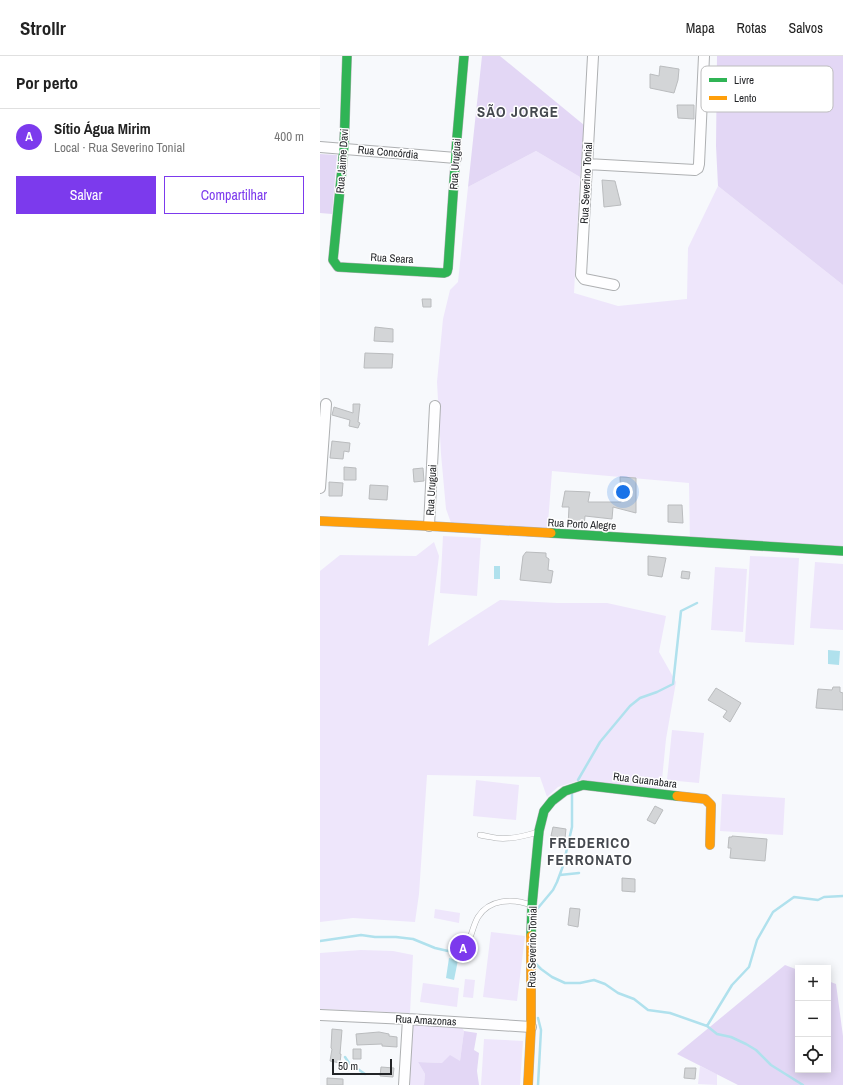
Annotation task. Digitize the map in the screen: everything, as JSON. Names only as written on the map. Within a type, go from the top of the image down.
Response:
[{"type":"street","name":"Rua Jaime Davi","points":[[335,264],[333,260],[344,148],[347,56]]},
{"type":"street","name":"Rua Uruguai","points":[[447,272],[464,56]]},
{"type":"street","name":"Rua Severino Tonial","points":[[593,56],[581,276],[584,279],[614,285]]},
{"type":"street","points":[[704,56],[704,66]]},
{"type":"street","points":[[586,164],[695,170],[698,168],[699,164],[701,112]]},
{"type":"street","name":"Rua Concórdia","points":[[320,147],[456,158]]},
{"type":"street","name":"Rua Seara","points":[[335,264],[338,267],[447,272]]},
{"type":"street","points":[[320,488],[326,404]]},
{"type":"street","name":"Rua Uruguai","points":[[429,526],[435,406]]},
{"type":"street","name":"Rua Porto Alegre","points":[[320,521],[429,526],[843,552]]},
{"type":"street","name":"Rua Guanabara","points":[[544,811],[552,801],[565,791],[583,785],[705,799],[711,805],[710,845]]},
{"type":"street","name":"Rua Severino Tonial","points":[[528,1085],[531,1027],[530,944],[532,905],[539,831],[544,811]]},
{"type":"street","name":"Rua Amazonas","points":[[320,1015],[531,1027]]},
{"type":"street","points":[[404,1085],[408,1019]]},
{"type":"lane","points":[[480,834],[496,838],[506,838],[523,836],[539,831]]},
{"type":"lane","points":[[471,935],[478,917],[485,909],[500,901],[513,900],[532,905]]},
{"type":"shaded area","points":[[482,56],[500,56],[584,125],[580,177],[536,151],[468,187]]},
{"type":"shaded area","points":[[717,56],[843,56],[843,285],[718,186],[716,146],[716,112],[833,112],[833,66],[717,66]]},
{"type":"shaded area","points":[[536,151],[580,177],[574,293],[618,306],[687,299],[688,248],[718,186],[843,285],[843,556],[690,545],[689,483],[552,471],[547,536],[454,531],[446,509],[437,382],[443,319],[450,290],[458,282],[468,187]]},
{"type":"shaded area","points":[[320,154],[337,155],[332,214],[320,213]]},
{"type":"shaded area","points":[[443,536],[481,538],[477,596],[440,593]]},
{"type":"shaded area","points":[[434,542],[439,556],[428,646],[500,600],[557,603],[607,603],[666,616],[659,652],[676,682],[666,739],[661,790],[580,780],[558,787],[547,797],[540,777],[427,775],[419,894],[415,922],[353,918],[320,922],[320,571],[340,555],[416,556]]},
{"type":"shaded area","points":[[750,556],[799,558],[794,645],[745,642]]},
{"type":"shaded area","points":[[815,562],[843,564],[843,630],[810,628]]},
{"type":"shaded area","points":[[715,567],[747,569],[743,632],[711,630]]},
{"type":"shaded area","points":[[672,730],[704,733],[699,783],[667,780]]},
{"type":"shaded area","points":[[476,780],[519,785],[516,820],[473,816]]},
{"type":"shaded area","points":[[722,794],[785,798],[783,835],[720,831]]},
{"type":"shaded area","points":[[435,909],[460,913],[459,923],[434,918]]},
{"type":"shaded area","points":[[491,932],[525,936],[517,1001],[483,997]]},
{"type":"shaded area","points":[[361,950],[393,951],[413,955],[410,1013],[320,1009],[320,953]]},
{"type":"shaded area","points":[[785,965],[795,969],[795,1073],[831,1073],[831,982],[836,984],[843,1036],[843,1085],[738,1085],[677,1054]]},
{"type":"shaded area","points":[[465,979],[475,980],[473,998],[463,997]]},
{"type":"shaded area","points":[[423,983],[459,988],[457,1007],[420,1002]]},
{"type":"shaded area","points":[[405,1023],[461,1026],[464,1031],[460,1061],[442,1063],[418,1062],[425,1074],[424,1085],[403,1085]]},
{"type":"shaded area","points":[[464,1031],[477,1033],[474,1050],[479,1053],[477,1071],[479,1085],[424,1085],[425,1074],[418,1062],[442,1063],[450,1055],[460,1061]]},
{"type":"shaded area","points":[[484,1039],[523,1041],[520,1085],[481,1085]]},
{"type":"shaded area","points":[[700,1066],[717,1074],[717,1085],[698,1084]]},
{"type":"water","points":[[494,566],[500,566],[500,579],[494,579]]},
{"type":"water","points":[[828,650],[840,651],[839,665],[828,664]]},
{"type":"water","points":[[449,958],[458,960],[454,980],[446,978]]},
{"type":"building","points":[[660,66],[679,69],[678,80],[674,93],[650,88],[650,74],[659,76]]},
{"type":"building","points":[[677,105],[694,105],[694,119],[678,118]]},
{"type":"building","points":[[602,180],[615,181],[621,205],[604,207]]},
{"type":"building","points":[[422,299],[431,299],[431,307],[423,307]]},
{"type":"building","points":[[375,327],[393,329],[393,342],[374,341]]},
{"type":"building","points":[[365,353],[393,354],[392,368],[364,368]]},
{"type":"building","points":[[353,404],[360,404],[358,422],[360,423],[358,428],[349,426],[350,420],[332,415],[334,407],[353,413]]},
{"type":"building","points":[[332,441],[350,443],[349,452],[344,451],[343,459],[330,458]]},
{"type":"building","points":[[344,467],[356,468],[356,480],[344,480]]},
{"type":"building","points":[[423,468],[424,481],[414,482],[413,469]]},
{"type":"building","points":[[620,477],[636,478],[636,513],[613,507],[612,519],[585,516],[584,527],[568,526],[569,507],[562,507],[565,491],[590,492],[588,502],[621,502]]},
{"type":"building","points":[[329,482],[343,483],[342,496],[329,496]]},
{"type":"building","points":[[370,485],[388,486],[387,500],[369,499]]},
{"type":"building","points":[[668,505],[682,505],[683,523],[668,522]]},
{"type":"building","points":[[526,552],[546,553],[546,557],[549,559],[548,570],[553,571],[551,583],[520,580],[523,556]]},
{"type":"building","points":[[648,556],[666,558],[662,577],[648,575]]},
{"type":"building","points":[[682,571],[690,572],[689,579],[681,578]]},
{"type":"building","points":[[833,687],[840,687],[840,692],[843,693],[843,710],[816,708],[818,689],[832,690]]},
{"type":"building","points":[[716,688],[741,703],[730,722],[723,717],[727,711],[708,700]]},
{"type":"building","points":[[655,806],[663,810],[655,824],[647,820]]},
{"type":"building","points":[[553,827],[566,829],[565,838],[551,836]]},
{"type":"building","points":[[729,837],[767,839],[765,861],[730,858],[731,848],[728,848]]},
{"type":"building","points":[[622,878],[635,879],[635,892],[622,891]]},
{"type":"building","points":[[570,908],[580,909],[578,927],[568,925]]},
{"type":"building","points":[[453,939],[476,944],[473,957],[450,952]]},
{"type":"building","points":[[332,1029],[342,1030],[340,1063],[330,1061],[332,1049]]},
{"type":"building","points":[[379,1032],[397,1037],[397,1047],[382,1046],[382,1044],[357,1045],[356,1034]]},
{"type":"building","points":[[353,1049],[361,1049],[361,1059],[353,1059]]},
{"type":"building","points":[[381,1067],[394,1068],[393,1077],[380,1076]]},
{"type":"building","points":[[685,1068],[696,1068],[695,1079],[684,1078]]},
{"type":"building","points":[[327,1078],[343,1079],[343,1085],[327,1085]]},
{"type":"waterway","points":[[578,780],[600,742],[630,706],[640,698],[673,684],[681,611],[697,603]]},
{"type":"waterway","points":[[538,908],[553,890],[563,866],[572,827],[572,794]]},
{"type":"waterway","points":[[560,875],[579,873]]},
{"type":"waterway","points":[[536,964],[552,977],[565,983],[580,983],[594,980],[605,984],[618,993],[634,999],[648,1010],[670,1013],[707,1026],[732,985],[749,967],[757,940],[773,912],[794,897],[818,900],[824,897],[843,896]]},
{"type":"waterway","points":[[320,941],[361,935],[396,937],[413,939],[435,948],[448,951]]},
{"type":"waterway","points":[[538,1018],[541,1030],[538,1085]]},
{"type":"waterway","points":[[707,1026],[717,1034],[731,1037],[756,1050],[771,1065],[803,1085]]},
{"type":"waterway","points":[[345,1057],[349,1063],[365,1074]]},
{"type":"traffic: fast","points":[[347,56],[344,148],[333,260],[338,267],[444,273],[447,272],[448,268],[464,56]]},
{"type":"traffic: fast","points":[[551,533],[843,551]]},
{"type":"traffic: fast","points":[[531,936],[532,905],[539,831],[544,811],[552,801],[565,791],[583,785],[677,796]]},
{"type":"traffic: slow","points":[[320,521],[551,533]]},
{"type":"traffic: slow","points":[[677,796],[705,799],[711,805],[710,845]]},
{"type":"traffic: slow","points":[[528,1085],[531,1027],[531,936]]},
{"type":"place","name":"Sítio Água Mirim","points":[[463,948]]},
{"type":"district","name":"SÃO JORGE","points":[[518,112]]},
{"type":"district","name":"FREDERICO FERRONATO","points":[[590,852]]}]
